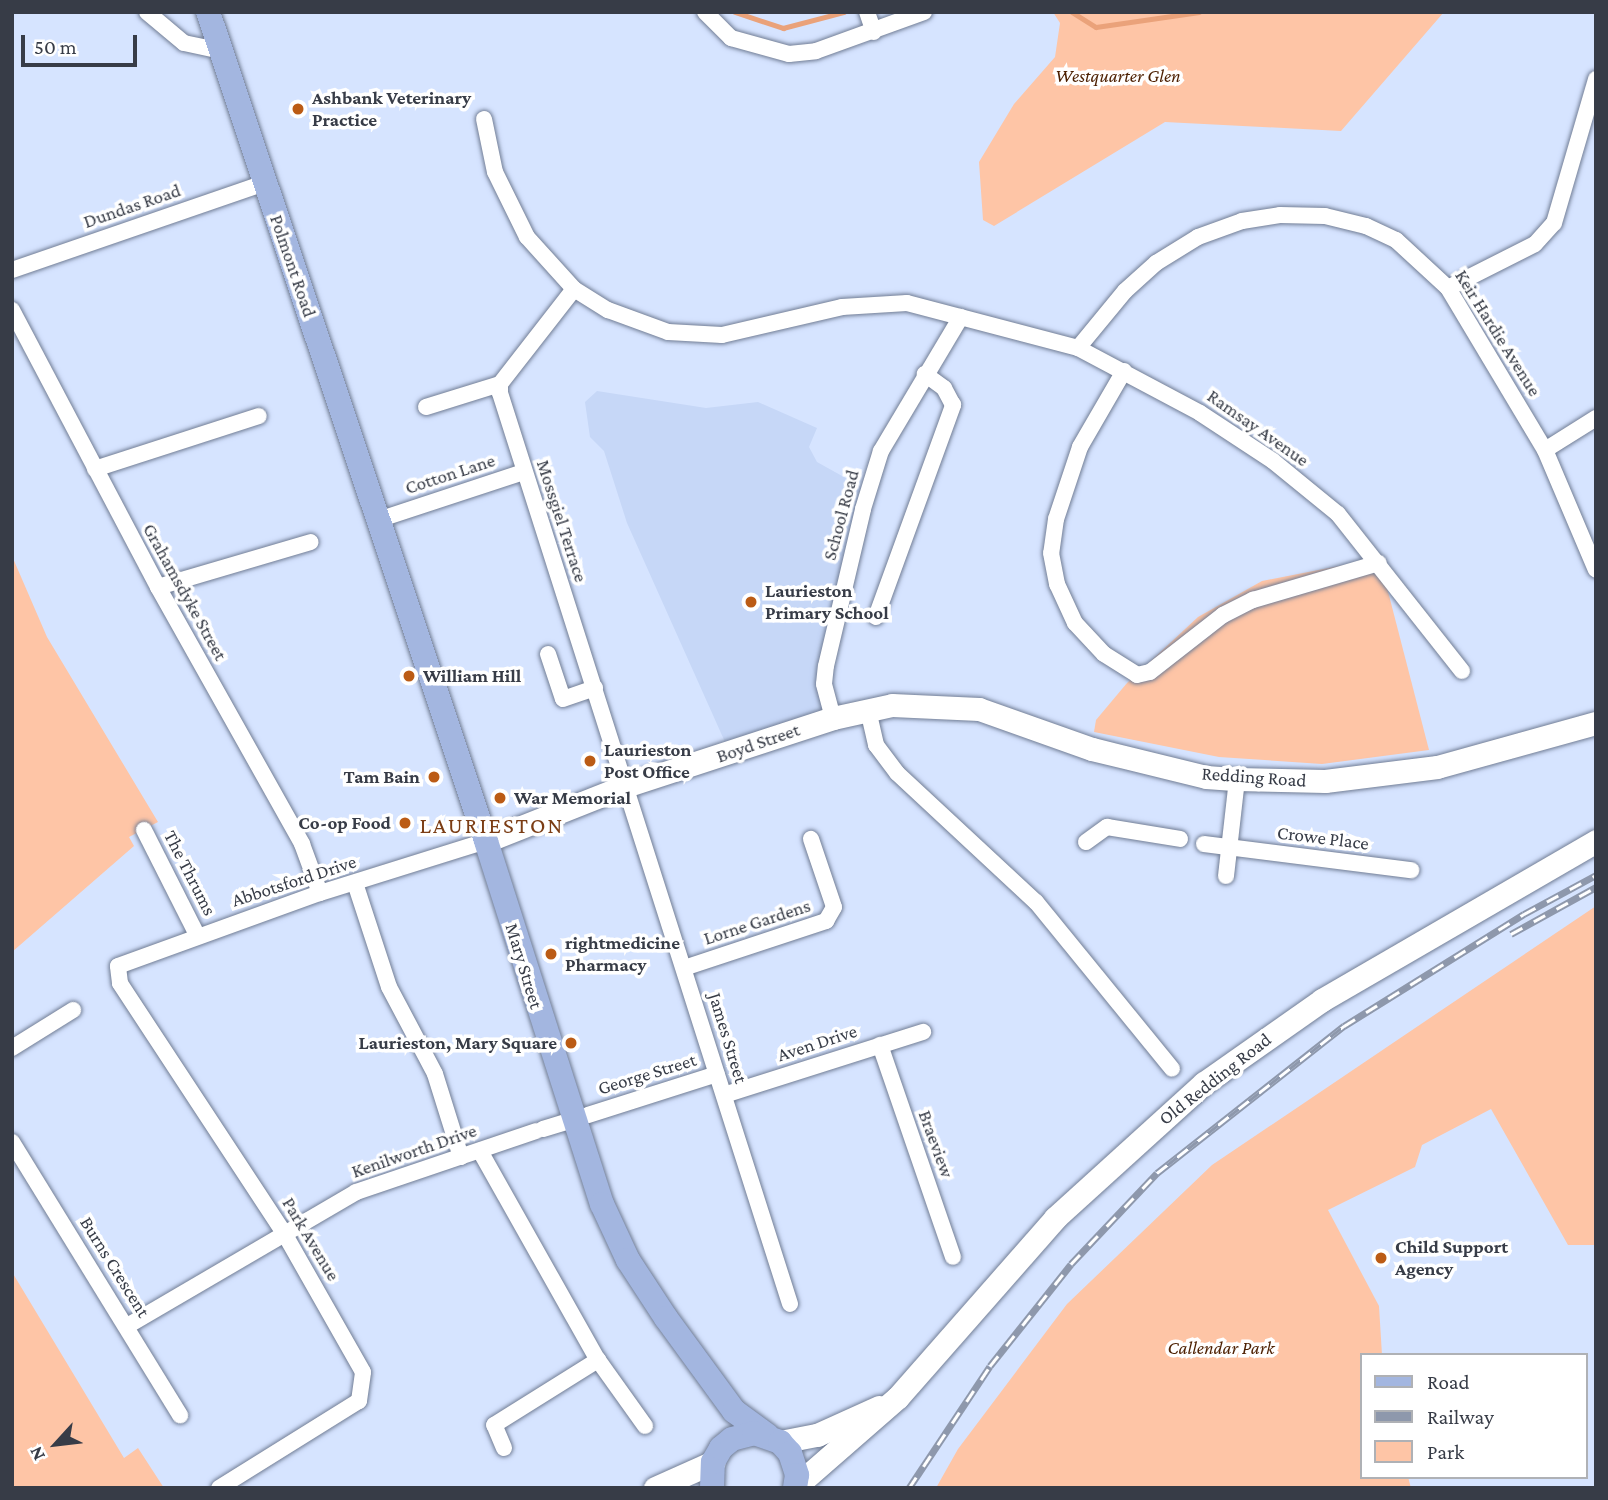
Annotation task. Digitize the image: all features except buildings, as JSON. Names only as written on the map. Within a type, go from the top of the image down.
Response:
[{"type":"main road","name":"Polmont Road","points":[[208,12],[265,183],[384,518]]},
{"type":"main road","name":"Mary Street","points":[[384,518],[486,841],[628,1260],[718,1390],[748,1424],[774,1439]]},
{"type":"main road","name":"Redding Road","points":[[833,718],[868,710],[913,705],[979,709],[1092,748],[1206,776],[1325,781],[1437,767],[1596,723]]},
{"type":"main road","name":"Boyd Street","points":[[486,841],[625,786],[833,718]]},
{"type":"main road","name":"Old Redding Road","points":[[796,1487],[898,1397],[1055,1218],[1204,1083],[1322,1000],[1596,841]]},
{"type":"main road","name":"Mary Street","points":[[712,1488],[717,1455],[725,1432],[718,1390]]},
{"type":"main road","name":"Old Redding Road","points":[[774,1439],[843,1424],[898,1397]]},
{"type":"main road","points":[[659,1485],[717,1455],[744,1434],[774,1439],[795,1463],[796,1487]]},
{"type":"street","points":[[147,12],[184,43],[221,51]]},
{"type":"street","points":[[705,12],[731,37],[766,51],[789,54],[816,51],[874,33],[924,12]]},
{"type":"street","points":[[867,13],[874,33]]},
{"type":"street","points":[[1448,288],[1535,244],[1553,223],[1596,79]]},
{"type":"street","name":"Ramsay Avenue","points":[[484,119],[495,172],[509,205],[527,237],[574,289],[637,324],[695,335],[751,332],[872,302],[907,303],[1078,348],[1124,370],[1273,461],[1338,514],[1380,563],[1462,671]]},
{"type":"street","name":"Dundas Road","points":[[12,270],[265,183]]},
{"type":"street","name":"Keir Hardie Avenue","points":[[1078,348],[1125,291],[1156,263],[1198,237],[1242,221],[1280,215],[1325,216],[1366,226],[1396,240],[1448,288],[1545,450],[1596,570]]},
{"type":"street","points":[[426,407],[500,384],[574,289]]},
{"type":"street","name":"Grahamsdyke Street","points":[[12,310],[158,587],[302,844],[320,893]]},
{"type":"street","name":"School Road","points":[[833,718],[824,684],[826,666],[863,509],[881,451],[961,317]]},
{"type":"street","points":[[1124,370],[1080,447],[1056,519],[1051,553],[1057,584],[1075,623],[1104,654],[1137,675],[1150,672],[1223,615],[1253,600],[1380,563]]},
{"type":"street","points":[[876,617],[953,405],[944,388],[925,374]]},
{"type":"street","name":"Mossgiel Terrace","points":[[500,384],[524,472],[625,786]]},
{"type":"street","points":[[95,469],[259,416]]},
{"type":"street","points":[[1545,450],[1596,418]]},
{"type":"street","name":"Cotton Lane","points":[[384,518],[524,472]]},
{"type":"street","points":[[158,587],[311,542]]},
{"type":"street","points":[[548,654],[563,699],[594,688]]},
{"type":"street","name":"Old Redding Road","points":[[868,710],[876,745],[897,773],[1036,902],[1172,1069]]},
{"type":"street","points":[[1226,876],[1237,779]]},
{"type":"street","name":"James Street","points":[[625,786],[790,1304]]},
{"type":"street","points":[[1086,842],[1107,827],[1180,839]]},
{"type":"street","name":"The Thrums","points":[[144,830],[197,935]]},
{"type":"street","name":"Lorne Gardens","points":[[684,968],[826,921],[834,907],[811,839]]},
{"type":"street","name":"Abbotsford Drive","points":[[118,966],[197,935],[320,893],[486,841]]},
{"type":"street","name":"Crowe Place","points":[[1204,844],[1411,870]]},
{"type":"street","points":[[355,883],[390,987],[435,1074],[461,1157]]},
{"type":"street","name":"Park Avenue","points":[[118,966],[120,983],[284,1234],[363,1372],[359,1401],[219,1488]]},
{"type":"street","points":[[12,1048],[73,1010]]},
{"type":"street","name":"Aven Drive","points":[[724,1095],[923,1032]]},
{"type":"street","name":"Braeview","points":[[880,1045],[953,1257]]},
{"type":"street","name":"George Street","points":[[580,1117],[717,1074]]},
{"type":"street","name":"Kenilworth Drive","points":[[127,1326],[356,1192],[580,1117]]},
{"type":"street","name":"Burns Crescent","points":[[12,1142],[180,1415]]},
{"type":"street","points":[[480,1151],[598,1360],[645,1426]]},
{"type":"street","points":[[504,1448],[494,1425],[598,1360]]},
{"type":"shaded area","name":"Laurieston Primary School","points":[[597,391],[706,408],[758,402],[817,428],[809,447],[817,462],[869,491],[826,666],[833,718],[725,742],[627,523],[604,451],[590,437],[585,402]]},
{"type":"green space","name":"Westquarter Glen","points":[[1053,12],[1444,12],[1341,131],[1165,122],[994,226],[983,220],[979,162],[1014,104],[1055,57],[1060,23]]},
{"type":"green space","points":[[12,556],[47,637],[158,822],[129,837],[134,846],[12,952]]},
{"type":"green space","points":[[1349,564],[1384,576],[1429,750],[1322,764],[1219,757],[1094,732],[1096,720],[1127,683],[1198,617],[1262,581]]},
{"type":"green space","name":"Callendar Park","points":[[1596,906],[1596,1245],[1568,1245],[1491,1109],[1422,1145],[1415,1167],[1328,1210],[1379,1306],[1382,1353],[1360,1353],[1360,1479],[1409,1479],[1411,1488],[936,1488],[958,1449],[1067,1304],[1212,1165]]},
{"type":"green space","points":[[12,1272],[124,1458],[138,1448],[164,1488],[12,1488]]},
{"type":"waterway","points":[[735,12],[783,28],[844,12]]},
{"type":"waterway","points":[[1072,12],[1096,27],[1199,12]]},
{"type":"railway","points":[[909,1488],[990,1366],[1071,1264],[1157,1173],[1344,1026],[1524,914],[1596,875]]},
{"type":"railway","points":[[1511,934],[1596,887]]},
{"type":"place","name":"Ashbank Veterinary Practice","points":[[298,109]]},
{"type":"place","name":"Laurieston Primary School","points":[[751,602]]},
{"type":"place","name":"William Hill","points":[[409,676]]},
{"type":"place","name":"Laurieston Post Office","points":[[590,761]]},
{"type":"place","name":"Tam Bain","points":[[434,777]]},
{"type":"place","name":"War Memorial","points":[[500,798]]},
{"type":"place","name":"Co-op Food","points":[[405,823]]},
{"type":"place","name":"rightmedicine Pharmacy","points":[[551,954]]},
{"type":"place","name":"Laurieston, Mary Square","points":[[571,1043]]},
{"type":"place","name":"Child Support Agency","points":[[1381,1258]]},
{"type":"district","name":"LAURIESTON","points":[[492,825]]}]
